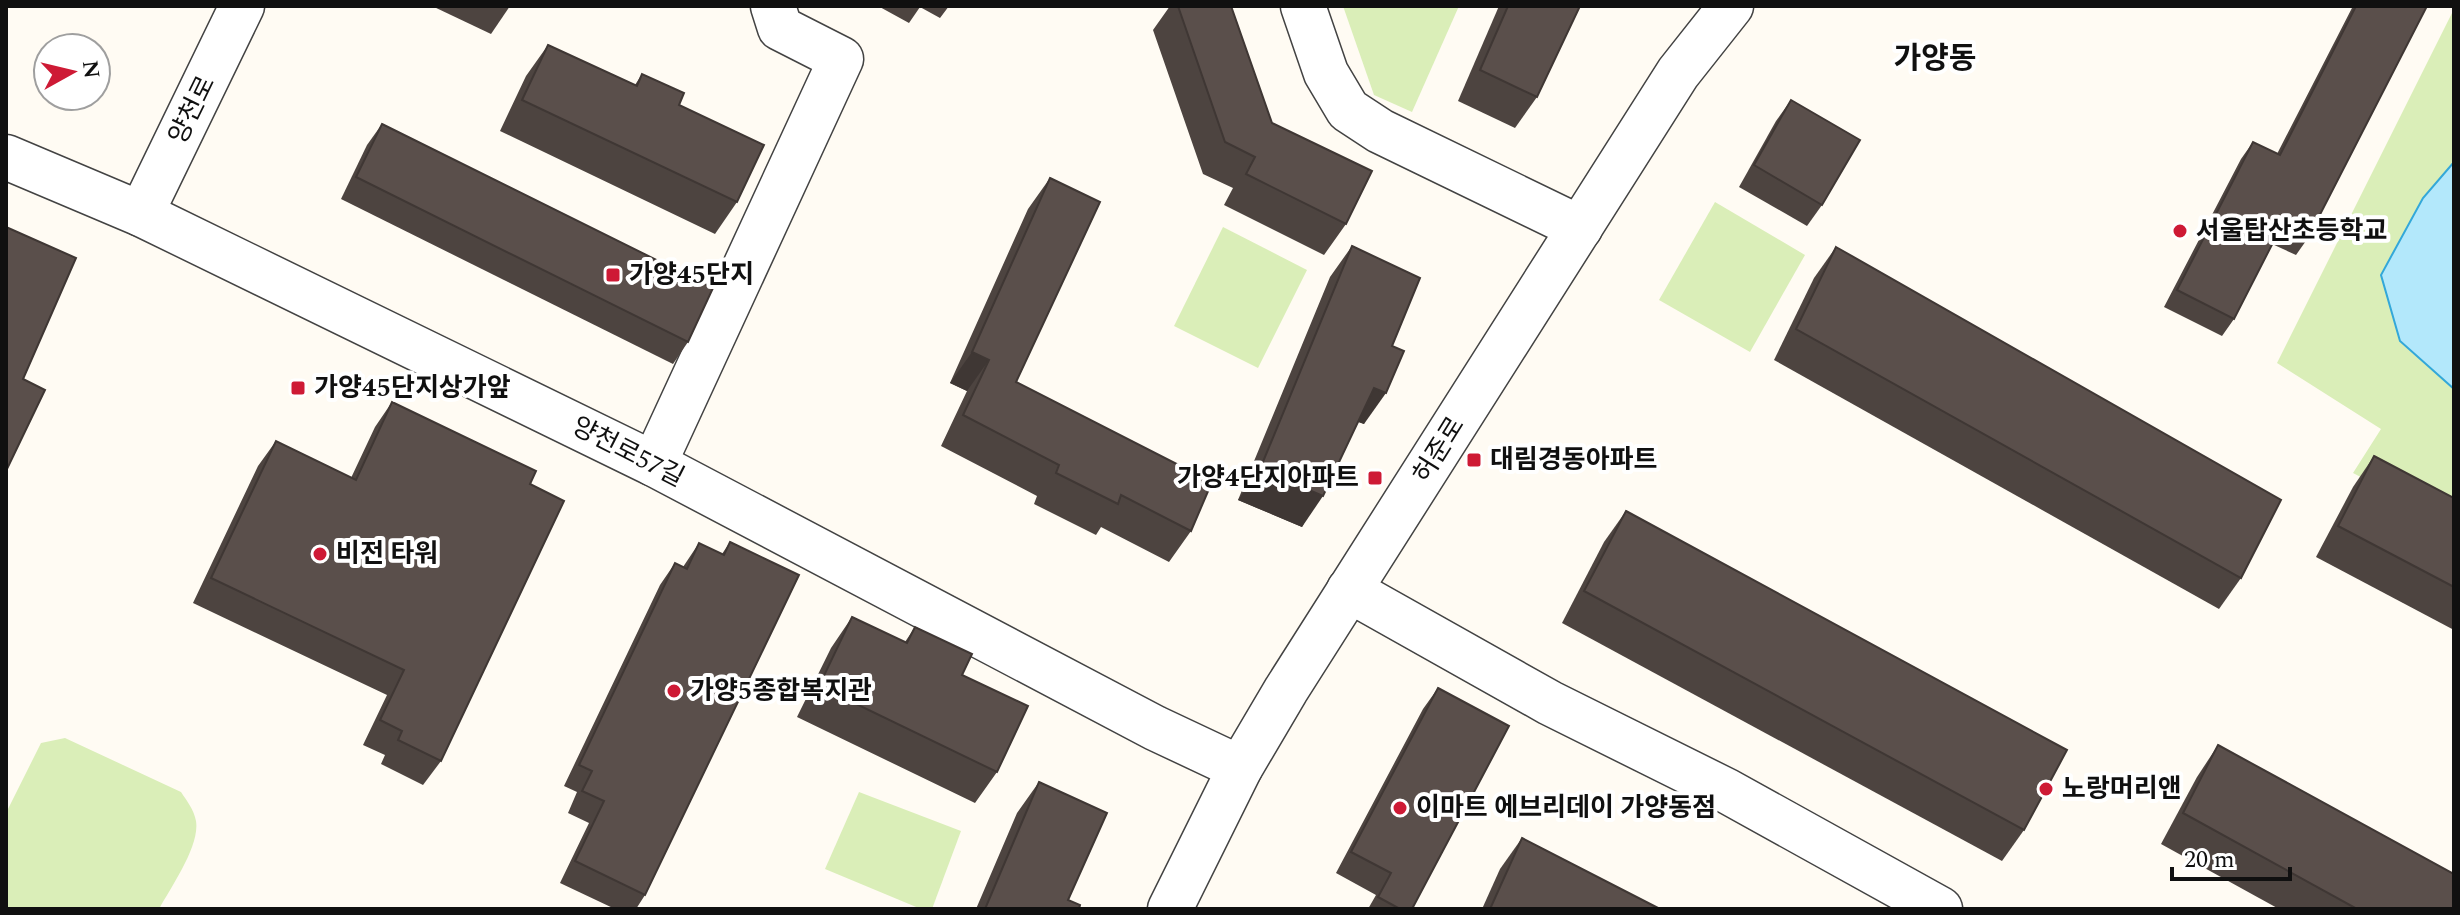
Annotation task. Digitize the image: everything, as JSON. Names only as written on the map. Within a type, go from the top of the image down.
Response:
[{"type":"street","name":"양천로","points":[[141,214],[242,6]]},
{"type":"street","points":[[654,464],[841,59],[780,28],[773,6]]},
{"type":"street","points":[[1303,6],[1326,73],[1348,110],[1380,131],[1580,228]]},
{"type":"street","name":"허준로","points":[[1170,909],[1240,768],[1349,590],[1678,73],[1731,6]]},
{"type":"street","name":"양천로57길","points":[[6,157],[141,214],[654,464],[1155,728],[1240,768]]},
{"type":"street","points":[[1349,590],[1550,703],[1727,791],[1940,909]]},
{"type":"green space","points":[[1343,6],[1459,6],[1412,112],[1374,95]]},
{"type":"green space","points":[[2454,9],[2454,526],[2353,473],[2381,429],[2277,363]]},
{"type":"green space","points":[[1715,202],[1805,255],[1750,352],[1659,300]]},
{"type":"green space","points":[[1223,227],[1307,270],[1258,368],[1174,326]]},
{"type":"green space","points":[[65,738],[181,792],[194,813],[194,842],[159,909],[6,909],[6,813],[41,743]]},
{"type":"green space","points":[[859,792],[961,831],[932,909],[921,909],[825,869]]},
{"type":"water","points":[[2454,162],[2454,389],[2400,341],[2381,275],[2423,198]]},
{"type":"building","points":[[1178,6],[1231,6],[1272,123],[1372,171],[1346,224],[1246,174],[1255,157],[1225,142]]},
{"type":"building","points":[[1508,6],[1580,6],[1537,97],[1480,70]]},
{"type":"building","points":[[2356,6],[2427,6],[2308,238],[2282,225],[2234,319],[2177,290],[2253,142],[2280,155]]},
{"type":"building","points":[[548,45],[637,86],[642,74],[684,93],[679,105],[764,145],[737,202],[522,100]]},
{"type":"building","points":[[1791,100],[1860,140],[1822,205],[1754,165]]},
{"type":"building","points":[[382,124],[713,288],[688,342],[356,177]]},
{"type":"building","points":[[1050,178],[1100,202],[1016,382],[1212,482],[1191,531],[1121,495],[1118,504],[1056,473],[1059,465],[963,415],[989,360],[972,352]]},
{"type":"building","points":[[6,227],[76,258],[23,379],[45,390],[6,471]]},
{"type":"building","points":[[1352,246],[1420,278],[1392,346],[1404,351],[1386,393],[1374,388],[1323,496],[1260,469]]},
{"type":"building","points":[[1836,247],[2281,500],[2241,578],[1796,329]]},
{"type":"building","points":[[392,402],[536,471],[530,484],[564,501],[441,761],[398,740],[402,731],[380,720],[404,670],[211,578],[276,441],[356,480]]},
{"type":"building","points":[[2374,456],[2454,498],[2454,587],[2338,526]]},
{"type":"building","points":[[1626,511],[2067,750],[2024,830],[1584,591]]},
{"type":"building","name":"가양5종합복지관","points":[[730,542],[799,575],[645,895],[575,861],[604,801],[582,791],[592,771],[579,765],[675,563],[687,569],[699,543],[724,555]]},
{"type":"building","points":[[852,617],[907,643],[915,627],[972,654],[962,675],[1028,706],[997,772],[819,686]]},
{"type":"building","points":[[1438,688],[1509,726],[1412,909],[1400,909],[1378,897],[1391,873],[1351,852]]},
{"type":"building","points":[[2218,745],[2454,874],[2454,909],[2357,909],[2183,813]]},
{"type":"building","points":[[1039,782],[1107,813],[1068,900],[1080,905],[1079,909],[985,909]]},
{"type":"building","points":[[1522,838],[1660,909],[1490,909]]},
{"type":"place","name":"서울탑산초등학교","points":[[2180,231]]},
{"type":"place","name":"가양45단지","points":[[613,275]]},
{"type":"place","name":"가양45단지상가앞","points":[[298,388]]},
{"type":"place","name":"대림경동아파트","points":[[1474,460]]},
{"type":"place","name":"가양4단지아파트","points":[[1375,478]]},
{"type":"place","name":"비전 타워","points":[[320,554]]},
{"type":"place","name":"가양5종합복지관","points":[[674,691]]},
{"type":"place","name":"노랑머리앤","points":[[2046,789]]},
{"type":"place","name":"이마트 에브리데이 가양동점","points":[[1400,808]]},
{"type":"district","name":"가양동","points":[[1935,59]]}]
